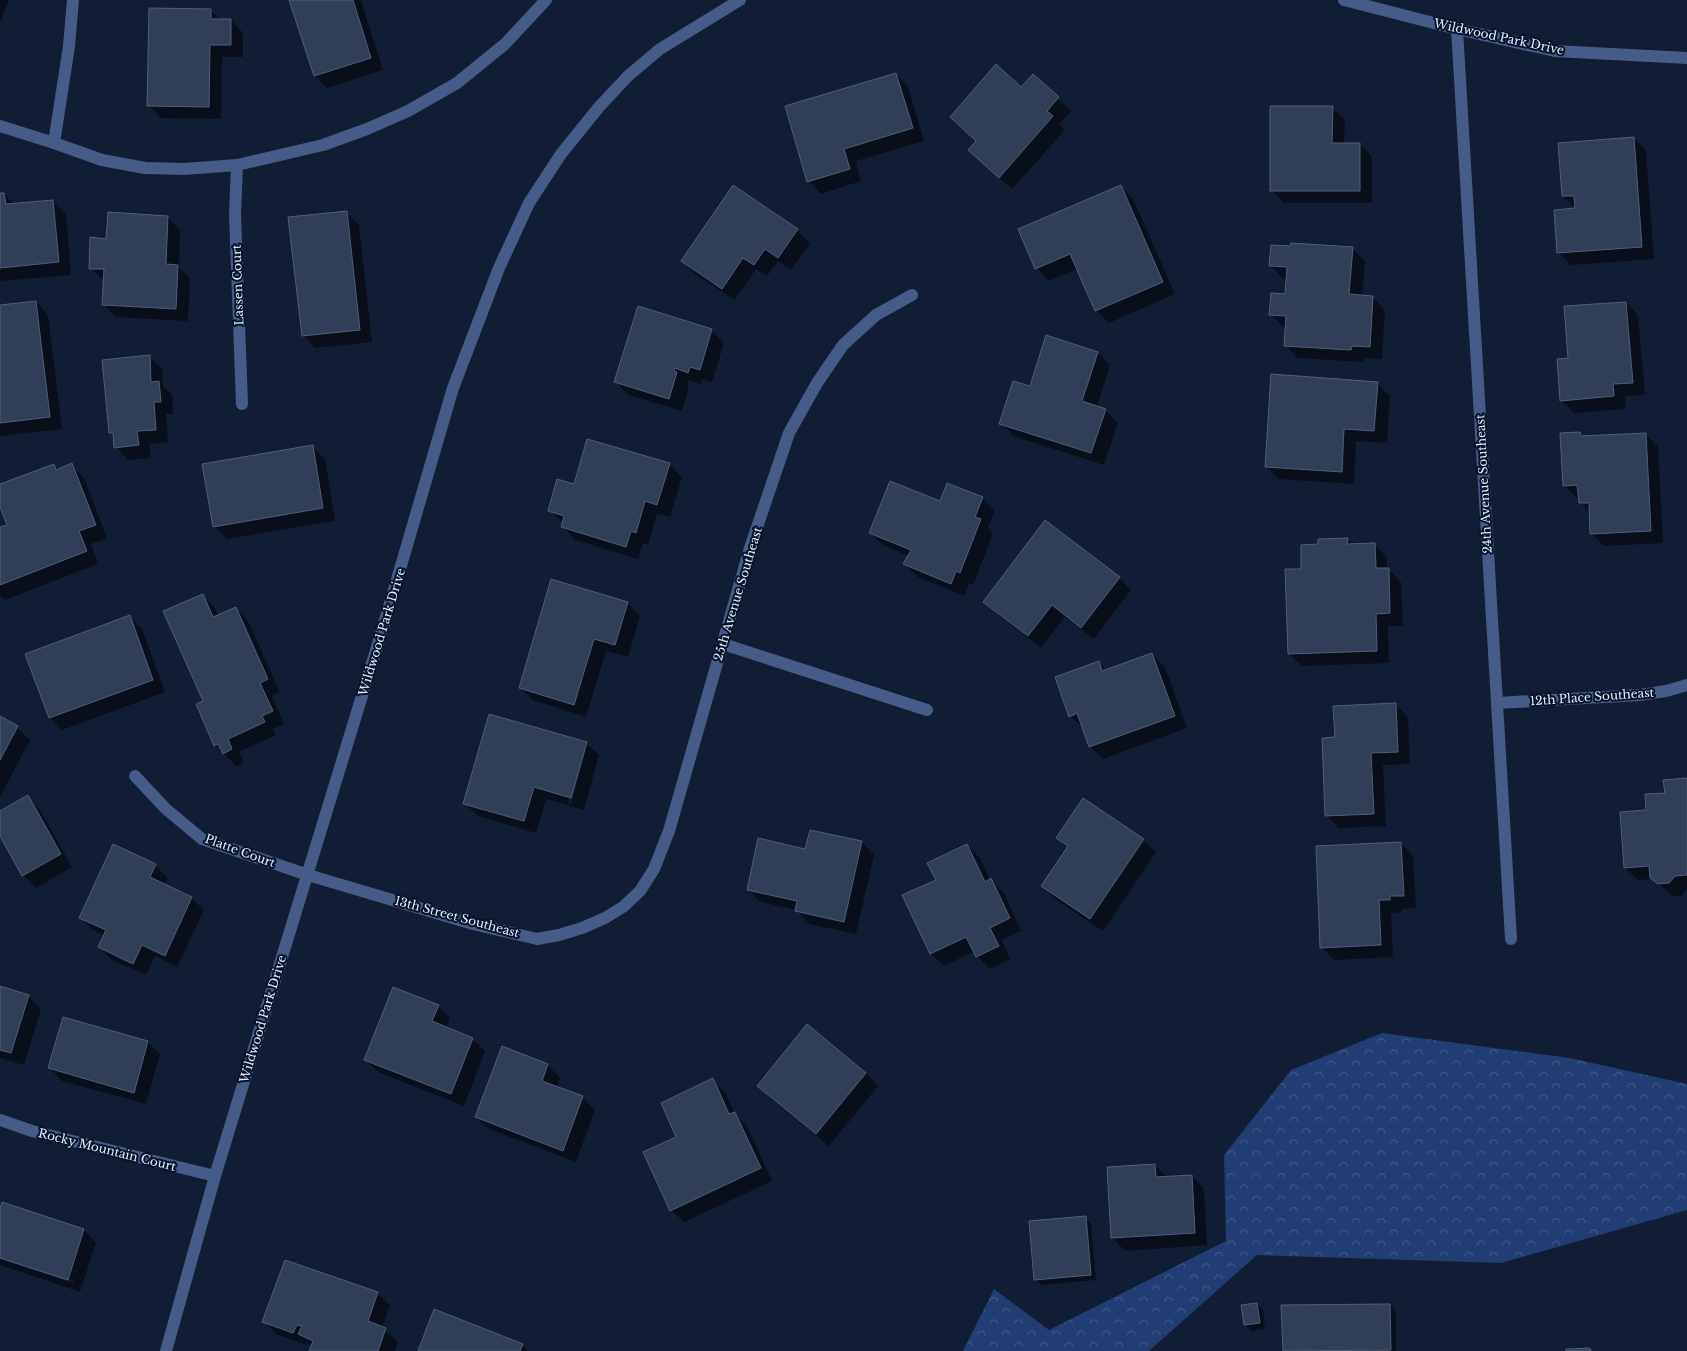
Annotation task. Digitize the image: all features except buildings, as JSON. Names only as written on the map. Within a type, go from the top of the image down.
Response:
[{"type":"street","points":[[54,143],[69,46],[73,0]]},
{"type":"street","points":[[0,126],[102,160],[144,168],[184,169],[237,165],[322,144],[367,129],[408,111],[464,77],[505,44],[546,0]]},
{"type":"street","name":"Wildwood Park Drive","points":[[166,1351],[215,1176],[384,624],[453,388],[499,268],[529,204],[561,154],[599,107],[628,76],[660,49],[740,0]]},
{"type":"street","name":"Wildwood Park Drive","points":[[1344,0],[1457,30],[1555,50],[1687,58]]},
{"type":"street","name":"24th Avenue Southeast","points":[[1457,30],[1511,939]]},
{"type":"street","name":"Lassen Court","points":[[237,165],[235,215],[242,404]]},
{"type":"street","name":"25th Avenue Southeast","points":[[605,918],[623,907],[640,891],[654,868],[668,831],[750,548],[789,434],[817,383],[843,345],[876,315],[912,296]]},
{"type":"street","points":[[723,644],[927,710]]},
{"type":"street","name":"12th Place Southeast","points":[[1497,703],[1640,695],[1687,685]]},
{"type":"street","name":"Platte Court","points":[[135,776],[166,809],[202,839],[308,875]]},
{"type":"street","name":"13th Street Southeast","points":[[308,875],[473,924],[537,939],[560,935],[605,918]]},
{"type":"street","name":"Rocky Mountain Court","points":[[0,1120],[32,1131],[215,1176]]},
{"type":"green space","points":[[1382,1033],[1570,1058],[1687,1084],[1687,1210],[1501,1263],[1257,1255],[1149,1351],[963,1351],[994,1289],[1049,1330],[1226,1241],[1224,1155],[1291,1070]]}]
